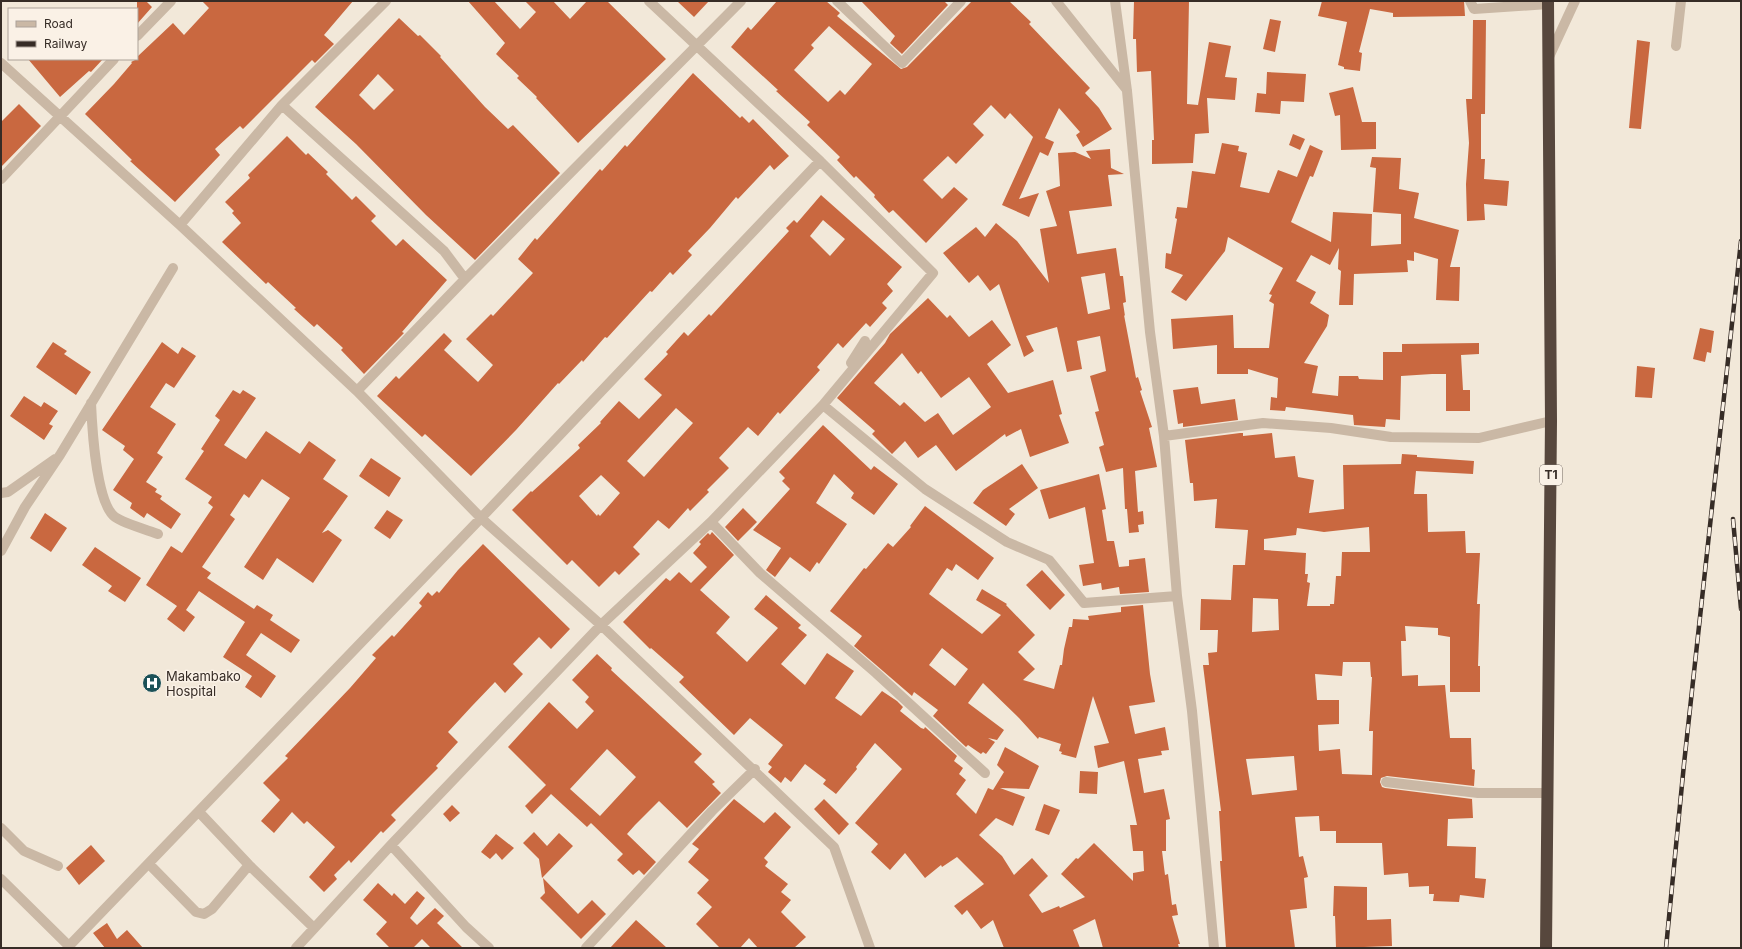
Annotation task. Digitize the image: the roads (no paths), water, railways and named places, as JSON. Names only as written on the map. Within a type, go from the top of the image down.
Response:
[{"type":"highway","name":"T1","points":[[1546,948],[1551,421],[1548,2]]},
{"type":"street","points":[[138,35],[171,1]]},
{"type":"street","points":[[180,224],[282,105],[386,1]]},
{"type":"street","points":[[622,612],[711,522],[823,404],[933,273],[820,161],[649,1]]},
{"type":"street","points":[[357,391],[465,279],[741,1]]},
{"type":"street","points":[[837,1],[902,62],[961,1]]},
{"type":"street","points":[[1056,1],[1127,91]]},
{"type":"street","points":[[1115,1],[1127,91],[1150,332],[1164,436],[1177,596],[1192,711],[1214,948]]},
{"type":"street","points":[[1470,1],[1474,8],[1548,2]]},
{"type":"street","points":[[1549,58],[1575,1]]},
{"type":"street","points":[[1676,46],[1681,1]]},
{"type":"street","points":[[1,179],[113,60]]},
{"type":"street","points":[[1,63],[180,224],[357,391],[481,518],[601,625],[755,770],[834,847],[870,948]]},
{"type":"street","points":[[282,105],[444,251],[465,279]]},
{"type":"street","points":[[1,879],[70,947],[820,161]]},
{"type":"street","points":[[1,551],[25,507],[60,456],[173,268]]},
{"type":"street","points":[[823,404],[865,341]]},
{"type":"street","points":[[91,403],[92,435],[103,498],[114,516],[158,534]]},
{"type":"street","points":[[823,404],[925,489],[1006,542],[1050,560],[1084,603],[1177,596]]},
{"type":"street","points":[[1164,436],[1263,423],[1331,428],[1391,437],[1479,438],[1551,421]]},
{"type":"street","points":[[1,493],[8,492],[60,456]]},
{"type":"street","points":[[296,948],[391,845],[601,625],[711,522]]},
{"type":"street","points":[[711,522],[760,573],[876,673],[985,773]]},
{"type":"street","points":[[586,948],[712,811],[755,770]]},
{"type":"street","points":[[1386,782],[1478,793],[1548,793]]},
{"type":"street","points":[[199,812],[249,865],[314,928]]},
{"type":"street","points":[[1,828],[24,850],[58,866]]},
{"type":"street","points":[[391,845],[466,927],[489,948]]},
{"type":"street","points":[[149,864],[196,912],[204,914],[212,909],[249,865]]},
{"type":"railway","points":[[1666,948],[1684,764],[1741,241]]},
{"type":"railway","points":[[1733,519],[1741,609]]},
{"type":"place","name":"Makambako Hospital","points":[[152,683]]}]
